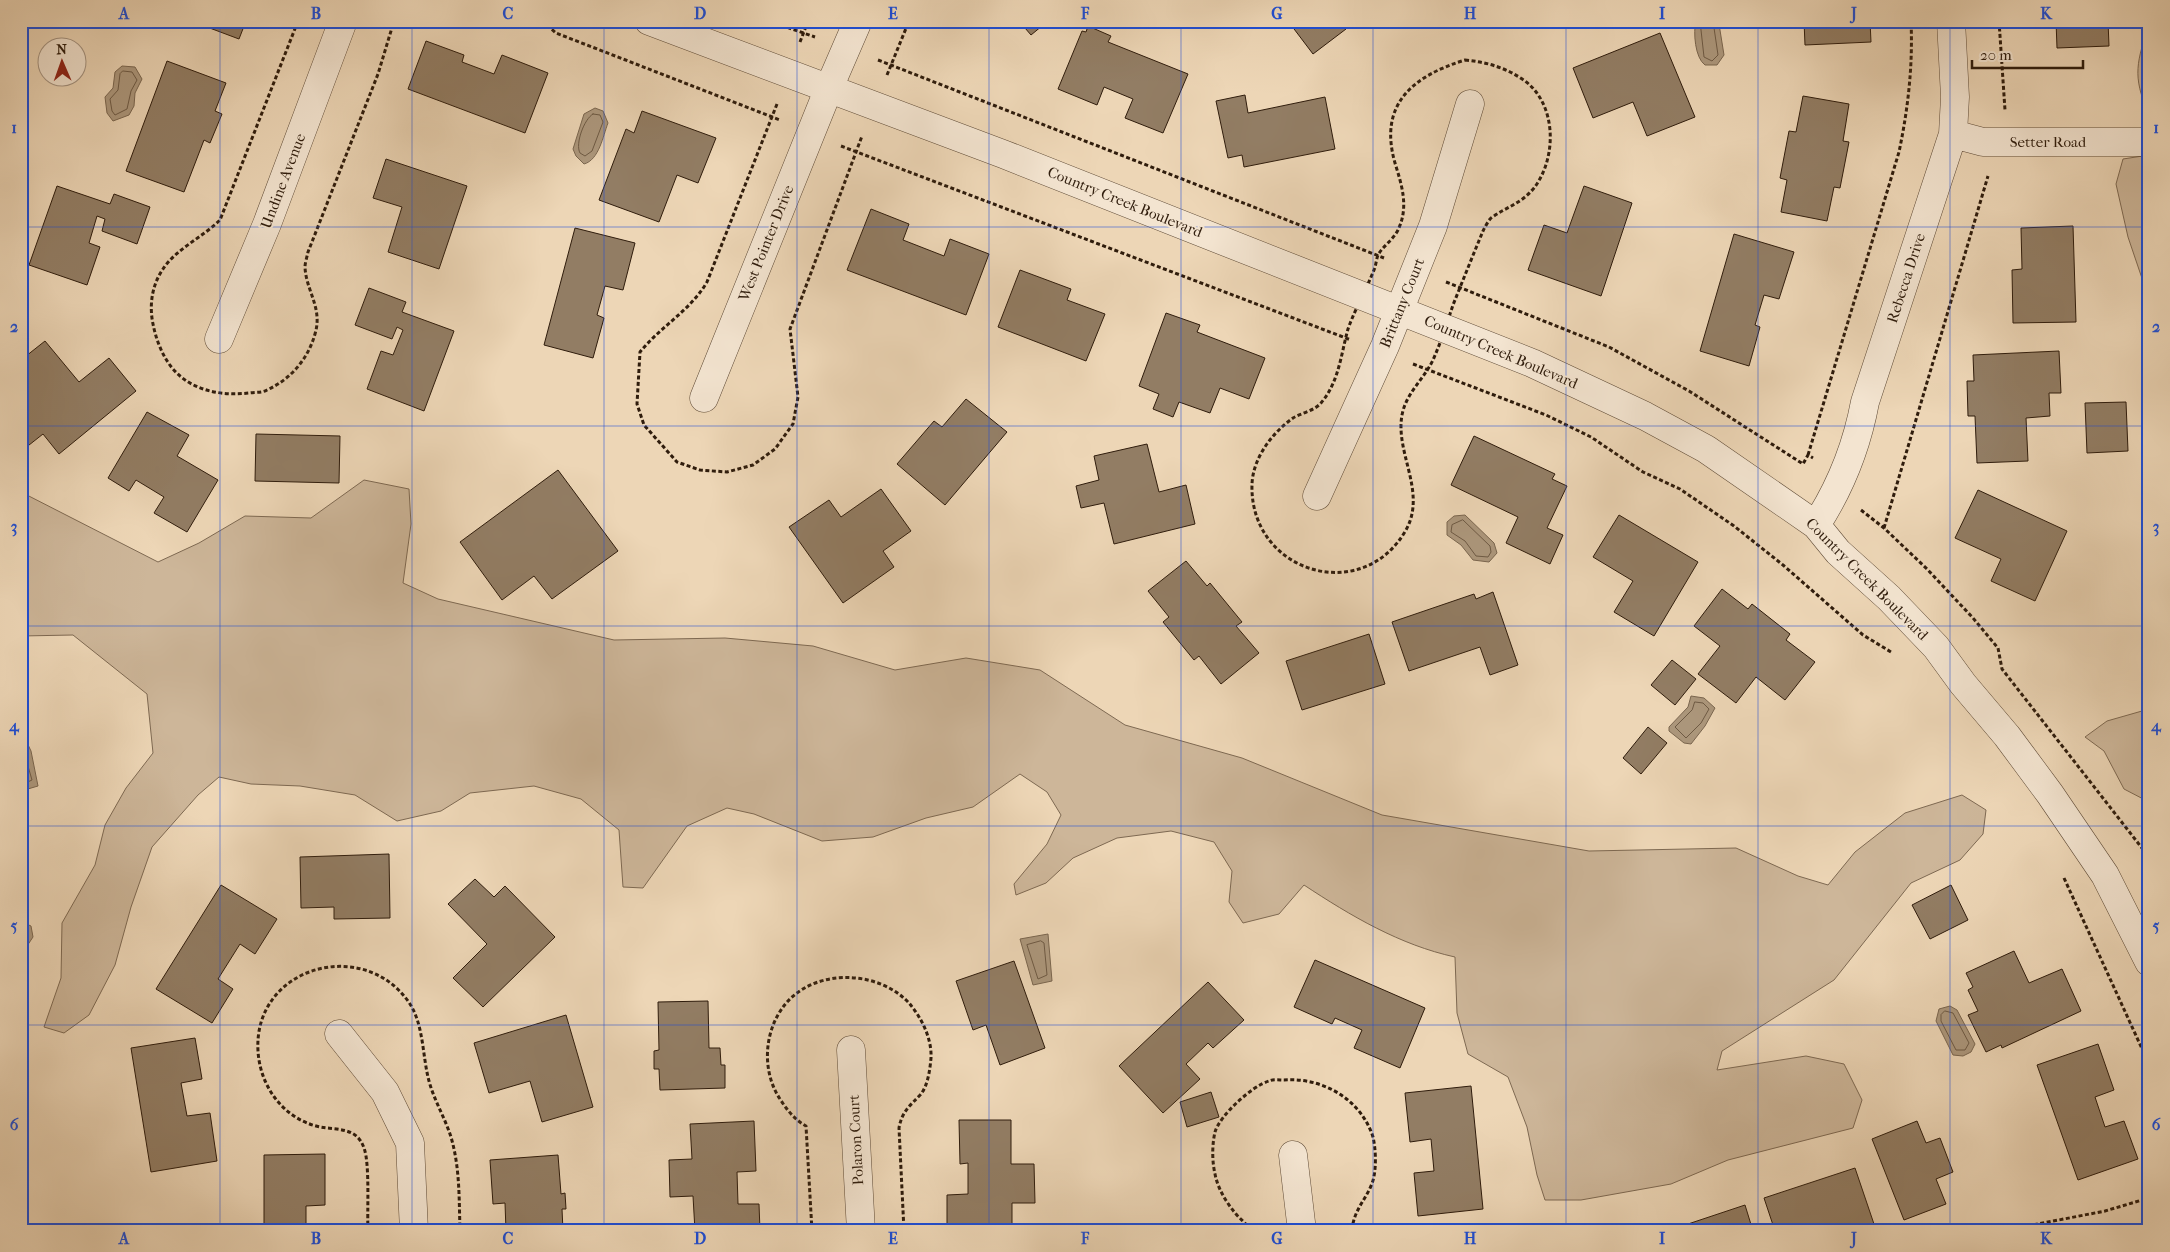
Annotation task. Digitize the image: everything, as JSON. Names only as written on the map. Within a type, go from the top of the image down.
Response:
[{"type":"street","name":"Undine Avenue","points":[[219,338],[267,224],[343,21]]},
{"type":"street","name":"Country Creek Boulevard","points":[[649,21],[1004,154],[1532,363],[1645,416],[1706,449],[1816,525],[1838,552],[1889,598],[1936,647],[1963,684],[2007,736],[2050,794],[2105,875],[2149,962]]},
{"type":"street","name":"West Pointer Drive","points":[[704,398],[829,88],[858,21]]},
{"type":"street","name":"Rebecca Drive","points":[[1816,525],[1834,498],[1861,425],[1865,402],[1952,134],[1955,97],[1951,21]]},
{"type":"street","name":"Brittany Court","points":[[1317,496],[1400,311],[1433,226],[1470,104]]},
{"type":"street","name":"Setter Road","points":[[1952,134],[1983,142],[2144,142]]},
{"type":"street","points":[[339,1034],[385,1092],[410,1143],[414,1231]]},
{"type":"street","name":"Polaron Court","points":[[851,1050],[861,1231]]},
{"type":"street","points":[[1293,1155],[1302,1231]]},
{"type":"path","points":[[542,21],[556,33],[1546,415],[1591,437],[1643,472],[1680,489],[1734,526],[1776,559],[1862,634],[1898,656]]},
{"type":"path","points":[[891,65],[909,21]]},
{"type":"path","points":[[1808,455],[1899,152],[1908,112],[1911,74],[1911,21]]},
{"type":"path","points":[[1884,528],[2006,122],[2000,21]]},
{"type":"path","points":[[2002,669],[2149,857]]},
{"type":"path","points":[[2063,876],[2149,1064]]},
{"type":"path","points":[[2002,1231],[2104,1211],[2149,1198]]},
{"type":"shaded area","points":[[2149,25],[2148,112],[2140,88],[2138,68]]},
{"type":"shaded area","points":[[2149,155],[2149,299],[2128,237],[2116,184],[2123,159]]},
{"type":"shaded area","points":[[364,480],[409,489],[411,524],[403,583],[438,599],[614,640],[725,638],[813,646],[895,670],[966,658],[1040,670],[1125,725],[1242,758],[1382,815],[1589,851],[1736,848],[1798,876],[1828,885],[1855,852],[1905,813],[1962,795],[1986,810],[1983,834],[1960,860],[1911,883],[1834,980],[1722,1051],[1717,1070],[1806,1056],[1844,1064],[1862,1100],[1853,1128],[1728,1160],[1671,1184],[1581,1200],[1545,1200],[1537,1175],[1527,1127],[1508,1077],[1468,1054],[1457,1013],[1455,957],[1415,945],[1376,928],[1304,885],[1279,914],[1243,923],[1229,902],[1232,871],[1214,842],[1171,831],[1117,838],[1073,858],[1046,883],[1016,895],[1014,884],[1047,844],[1061,815],[1047,792],[1020,774],[973,807],[926,818],[873,837],[822,841],[754,814],[727,808],[687,826],[643,888],[623,887],[619,830],[581,799],[534,786],[470,793],[441,811],[397,821],[355,795],[300,786],[251,784],[219,777],[198,795],[152,847],[131,907],[115,965],[89,1015],[64,1033],[44,1027],[61,978],[62,923],[95,865],[105,825],[126,788],[153,753],[147,694],[73,635],[21,636],[21,492],[158,562],[199,543],[245,516],[311,518]]},
{"type":"shaded area","points":[[2149,709],[2149,802],[2124,789],[2104,751],[2085,737],[2107,721]]},
{"type":"water","points":[[1696,21],[1718,21],[1724,55],[1717,65],[1705,65],[1699,57],[1695,38]]},
{"type":"water","points":[[122,66],[135,67],[142,79],[135,93],[134,106],[129,115],[113,121],[107,113],[105,97],[113,88],[115,72]]},
{"type":"water","points":[[595,108],[603,111],[608,123],[597,153],[589,162],[584,164],[576,156],[573,149],[584,114]]},
{"type":"water","points":[[1465,515],[1494,543],[1497,553],[1489,562],[1473,560],[1461,545],[1447,535],[1447,522],[1454,516]]},
{"type":"water","points":[[1691,696],[1704,698],[1715,708],[1705,726],[1691,744],[1684,743],[1669,731],[1669,727],[1688,707]]},
{"type":"water","points":[[21,730],[31,751],[38,786],[21,791]]},
{"type":"water","points":[[22,922],[31,926],[33,937],[21,955]]},
{"type":"water","points":[[1048,934],[1052,981],[1033,985],[1020,939]]},
{"type":"water","points":[[1950,1006],[1957,1010],[1975,1044],[1971,1052],[1963,1056],[1953,1055],[1936,1021],[1939,1009]]},
{"type":"building","points":[[191,21],[246,21],[239,39]]},
{"type":"building","points":[[1019,21],[1048,21],[1031,35]]},
{"type":"building","points":[[1288,21],[1345,21],[1342,24],[1346,29],[1313,54]]},
{"type":"building","points":[[1804,21],[1870,21],[1871,42],[1805,45]]},
{"type":"building","points":[[2056,21],[2108,21],[2109,46],[2057,48]]},
{"type":"building","points":[[1088,26],[1111,36],[1108,42],[1188,74],[1163,133],[1125,118],[1133,99],[1104,87],[1097,105],[1058,89],[1082,31],[1086,32]]},
{"type":"building","points":[[1660,33],[1695,117],[1647,136],[1633,102],[1593,118],[1573,68]]},
{"type":"building","points":[[426,41],[464,55],[462,62],[494,74],[502,55],[548,73],[525,133],[408,89]]},
{"type":"building","points":[[167,61],[226,83],[215,111],[222,114],[210,143],[204,140],[184,192],[126,171]]},
{"type":"building","points":[[1245,95],[1248,113],[1325,97],[1335,149],[1244,167],[1242,155],[1228,158],[1216,101]]},
{"type":"building","points":[[1803,96],[1849,104],[1843,141],[1849,142],[1840,188],[1834,187],[1827,221],[1781,212],[1787,180],[1780,178],[1789,131],[1796,132]]},
{"type":"building","points":[[642,111],[716,138],[698,183],[677,175],[659,222],[599,200],[626,129],[634,133]]},
{"type":"building","points":[[386,159],[467,186],[439,269],[388,252],[402,207],[373,198]]},
{"type":"building","points":[[57,186],[110,204],[114,194],[150,207],[137,244],[102,231],[105,219],[97,216],[89,243],[100,247],[87,285],[29,265]]},
{"type":"building","points":[[1584,186],[1632,203],[1601,296],[1528,270],[1544,225],[1567,233]]},
{"type":"building","points":[[871,209],[909,224],[903,240],[944,256],[950,239],[989,254],[966,315],[847,270]]},
{"type":"building","points":[[2073,226],[2076,322],[2013,323],[2012,270],[2022,269],[2021,228]]},
{"type":"building","points":[[575,228],[635,243],[623,290],[605,286],[597,315],[604,318],[593,358],[544,345]]},
{"type":"building","points":[[1734,234],[1794,252],[1779,299],[1764,295],[1755,325],[1760,327],[1749,366],[1700,351]]},
{"type":"building","points":[[1020,270],[1071,289],[1067,300],[1105,314],[1086,361],[998,327]]},
{"type":"building","points":[[369,288],[406,302],[402,312],[454,331],[424,411],[367,389],[381,351],[393,355],[403,330],[397,327],[392,339],[355,325]]},
{"type":"building","points":[[1166,313],[1200,325],[1197,332],[1265,358],[1249,399],[1220,388],[1210,413],[1179,402],[1173,417],[1153,409],[1159,394],[1139,386]]},
{"type":"building","points":[[45,341],[79,382],[109,358],[136,391],[59,454],[43,434],[24,449],[21,446],[21,360]]},
{"type":"building","points":[[2059,351],[2061,393],[2049,393],[2050,416],[2026,418],[2028,461],[1977,463],[1975,416],[1968,416],[1967,381],[1974,381],[1973,355]]},
{"type":"building","points":[[966,399],[1007,432],[945,505],[897,464],[934,421],[942,427]]},
{"type":"building","points":[[2126,402],[2128,451],[2087,453],[2085,403]]},
{"type":"building","points":[[147,412],[189,435],[177,456],[218,480],[187,532],[154,513],[164,497],[136,480],[129,491],[108,478]]},
{"type":"building","points":[[256,434],[340,436],[339,483],[255,481]]},
{"type":"building","points":[[1474,436],[1555,474],[1552,479],[1567,486],[1547,528],[1563,535],[1550,564],[1506,543],[1518,517],[1451,485]]},
{"type":"building","points":[[1147,444],[1159,492],[1186,485],[1195,524],[1114,544],[1104,503],[1081,508],[1076,486],[1099,480],[1094,456]]},
{"type":"building","points":[[558,470],[618,551],[552,599],[534,576],[502,600],[460,542]]},
{"type":"building","points":[[881,489],[911,531],[883,551],[894,567],[843,603],[789,527],[829,500],[841,517]]},
{"type":"building","points":[[1978,490],[2067,531],[2035,601],[1991,581],[2001,559],[1955,538]]},
{"type":"building","points":[[1619,515],[1698,562],[1654,636],[1614,612],[1633,581],[1593,557]]},
{"type":"building","points":[[1186,561],[1207,586],[1210,583],[1242,622],[1236,626],[1259,653],[1221,684],[1199,656],[1194,660],[1163,622],[1169,617],[1148,591]]},
{"type":"building","points":[[1722,589],[1748,609],[1752,604],[1790,634],[1786,640],[1815,662],[1785,700],[1756,677],[1736,703],[1698,674],[1720,646],[1694,626]]},
{"type":"building","points":[[1493,592],[1518,665],[1490,675],[1480,647],[1409,671],[1392,622],[1474,594],[1476,599]]},
{"type":"building","points":[[1369,634],[1385,684],[1302,710],[1286,661]]},
{"type":"building","points":[[1672,660],[1696,679],[1675,705],[1651,685]]},
{"type":"building","points":[[1648,727],[1667,743],[1641,774],[1623,758]]},
{"type":"building","points":[[389,854],[390,918],[334,919],[334,907],[301,908],[300,857]]},
{"type":"building","points":[[475,879],[494,897],[505,886],[555,937],[483,1007],[453,978],[487,944],[448,904]]},
{"type":"building","points":[[221,885],[277,919],[255,954],[240,944],[218,979],[233,989],[212,1023],[156,989]]},
{"type":"building","points":[[1951,885],[1968,920],[1930,939],[1912,905]]},
{"type":"building","points":[[2014,951],[2029,983],[2062,969],[2081,1011],[2002,1048],[2001,1045],[1986,1052],[1968,1015],[1978,1011],[1968,990],[1973,987],[1966,973]]},
{"type":"building","points":[[1315,960],[1425,1008],[1400,1068],[1354,1048],[1362,1030],[1335,1018],[1332,1024],[1294,1007]]},
{"type":"building","points":[[1014,961],[1045,1048],[1000,1065],[986,1025],[973,1030],[956,981]]},
{"type":"building","points":[[1208,982],[1244,1020],[1213,1048],[1208,1043],[1186,1064],[1200,1079],[1163,1113],[1119,1066]]},
{"type":"building","points":[[708,1001],[709,1048],[720,1048],[721,1065],[725,1065],[725,1088],[660,1090],[659,1069],[654,1069],[654,1051],[659,1050],[658,1002]]},
{"type":"building","points":[[566,1015],[593,1107],[542,1122],[530,1081],[489,1093],[474,1043]]},
{"type":"building","points":[[195,1038],[202,1079],[181,1083],[187,1116],[210,1113],[217,1161],[151,1172],[131,1048]]},
{"type":"building","points":[[2098,1044],[2114,1090],[2095,1097],[2105,1127],[2124,1121],[2138,1159],[2078,1180],[2037,1065]]},
{"type":"building","points":[[1471,1086],[1483,1209],[1418,1216],[1414,1173],[1434,1171],[1431,1139],[1410,1142],[1405,1093]]},
{"type":"building","points":[[1211,1092],[1219,1117],[1187,1127],[1180,1102]]},
{"type":"building","points":[[959,1120],[1011,1120],[1011,1164],[1034,1164],[1035,1203],[1012,1203],[1012,1231],[947,1231],[947,1195],[968,1194],[968,1163],[960,1164]]},
{"type":"building","points":[[754,1121],[756,1171],[737,1172],[738,1204],[759,1204],[760,1231],[695,1231],[693,1196],[670,1197],[669,1160],[692,1159],[690,1124]]},
{"type":"building","points":[[1917,1121],[1926,1143],[1940,1138],[1953,1172],[1936,1179],[1946,1204],[1904,1220],[1872,1139]]},
{"type":"building","points":[[325,1154],[325,1205],[306,1206],[306,1231],[264,1231],[264,1155]]},
{"type":"building","points":[[558,1155],[561,1194],[565,1193],[566,1209],[562,1209],[563,1231],[506,1231],[505,1203],[493,1204],[490,1160]]},
{"type":"building","points":[[1855,1168],[1875,1227],[1863,1231],[1775,1231],[1764,1198]]},
{"type":"building","points":[[1745,1205],[1753,1231],[1667,1231]]},
{"type":"building","points":[[682,1225],[682,1231],[638,1231],[638,1227]]}]
